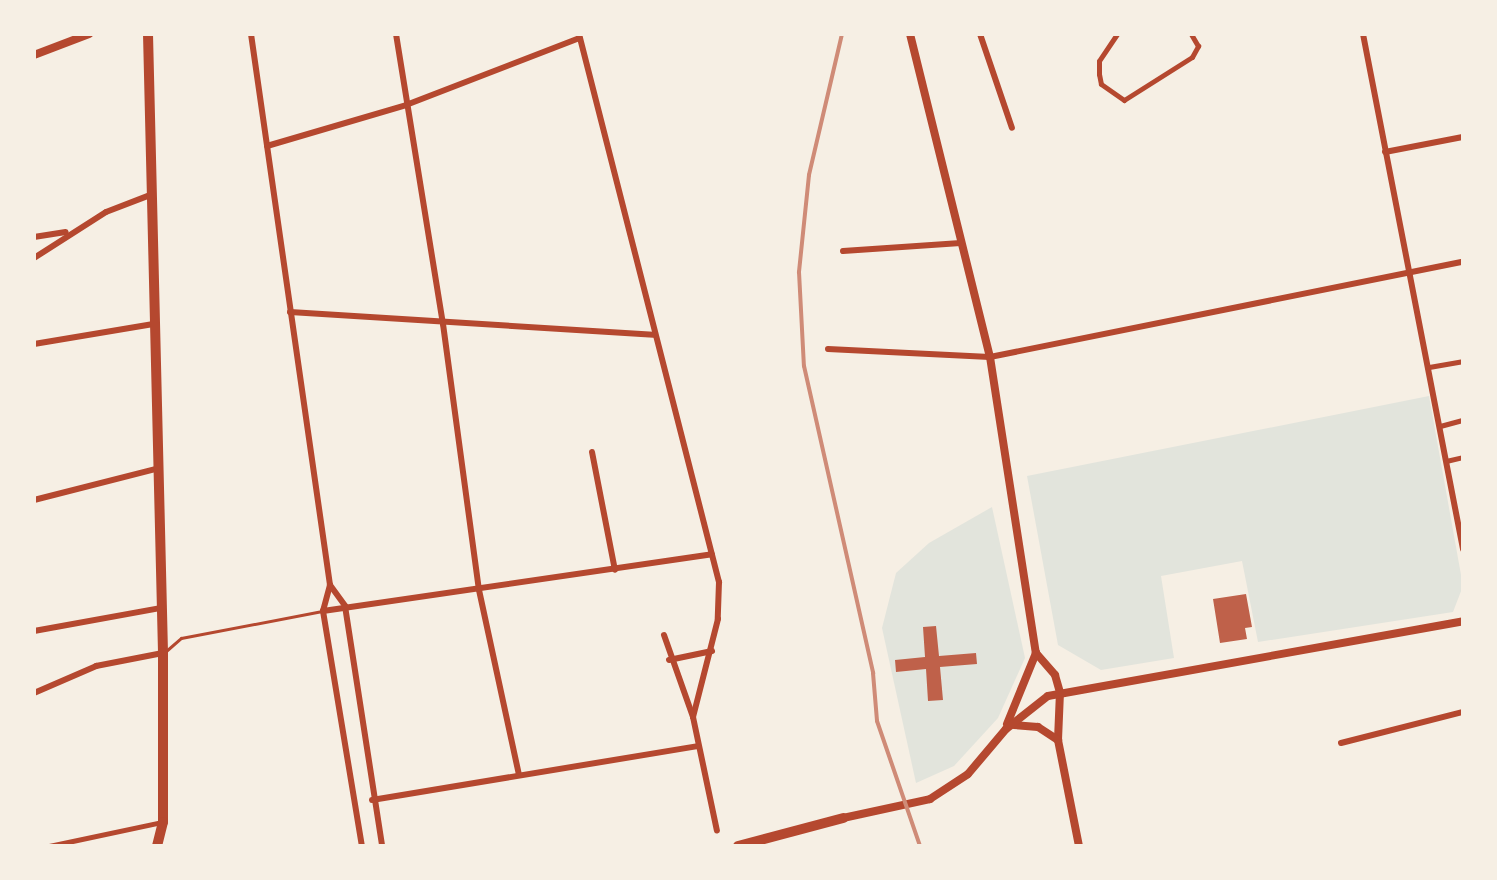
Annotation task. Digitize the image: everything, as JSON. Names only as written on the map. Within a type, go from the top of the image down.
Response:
[{"type":"main road","points":[[148,34],[156,469],[163,653],[163,822],[157,846]]},
{"type":"main road","points":[[738,846],[843,818]]},
{"type":"street","points":[[34,55],[89,34]]},
{"type":"street","points":[[251,34],[330,585],[323,611],[362,846]]},
{"type":"street","points":[[396,34],[443,324],[479,590],[519,775]]},
{"type":"street","points":[[910,34],[990,357],[1036,653],[1006,729]]},
{"type":"street","points":[[980,34],[1012,128]]},
{"type":"street","points":[[1117,34],[1099,61],[1099,74],[1101,84],[1124,100],[1192,57],[1198,46],[1191,34]]},
{"type":"street","points":[[1363,34],[1462,545]]},
{"type":"street","points":[[267,146],[406,105],[580,36],[653,335],[712,554],[720,598],[712,651],[693,717]]},
{"type":"street","points":[[1385,152],[1463,137]]},
{"type":"street","points":[[34,258],[71,232],[150,195]]},
{"type":"street","points":[[34,237],[71,232]]},
{"type":"street","points":[[843,251],[961,243]]},
{"type":"street","points":[[828,349],[990,357],[1463,262]]},
{"type":"street","points":[[290,312],[653,335]]},
{"type":"street","points":[[34,344],[153,324]]},
{"type":"street","points":[[1429,367],[1463,361]]},
{"type":"street","points":[[1440,426],[1463,420]]},
{"type":"street","points":[[592,452],[615,570]]},
{"type":"street","points":[[1446,461],[1463,457]]},
{"type":"street","points":[[34,500],[156,469]]},
{"type":"street","points":[[323,611],[712,554]]},
{"type":"street","points":[[330,585],[345,606],[372,800],[382,846]]},
{"type":"street","points":[[34,631],[160,608]]},
{"type":"street","points":[[843,818],[930,799],[968,774],[1006,729],[1060,692],[1463,621]]},
{"type":"street","points":[[664,635],[669,660],[693,717],[717,831]]},
{"type":"street","points":[[669,660],[712,651]]},
{"type":"street","points":[[34,693],[96,666],[163,653]]},
{"type":"street","points":[[1036,653],[1055,675],[1060,692],[1058,740],[1079,846]]},
{"type":"street","points":[[1341,743],[1463,712]]},
{"type":"street","points":[[1006,729],[1018,723],[1038,727],[1058,740]]},
{"type":"street","points":[[372,800],[698,746]]},
{"type":"street","points":[[49,846],[163,822]]},
{"type":"lane","points":[[163,653],[181,638],[323,611]]},
{"type":"shaded area","points":[[1429,396],[1463,586],[1453,612],[1258,642],[1242,561],[1161,576],[1174,658],[1101,670],[1058,645],[1027,476]]},
{"type":"shaded area","points":[[992,507],[1025,658],[998,718],[954,766],[916,783],[882,628],[896,573],[929,543]]},
{"type":"building","points":[[1246,594],[1252,627],[1245,628],[1247,639],[1220,643],[1213,599]]},
{"type":"building","points":[[936,626],[939,656],[976,653],[977,664],[940,667],[943,700],[928,701],[926,669],[896,672],[895,660],[925,657],[923,627]]},
{"type":"railway","points":[[842,34],[809,175],[799,272],[804,366],[873,673],[877,721],[920,846]]}]
